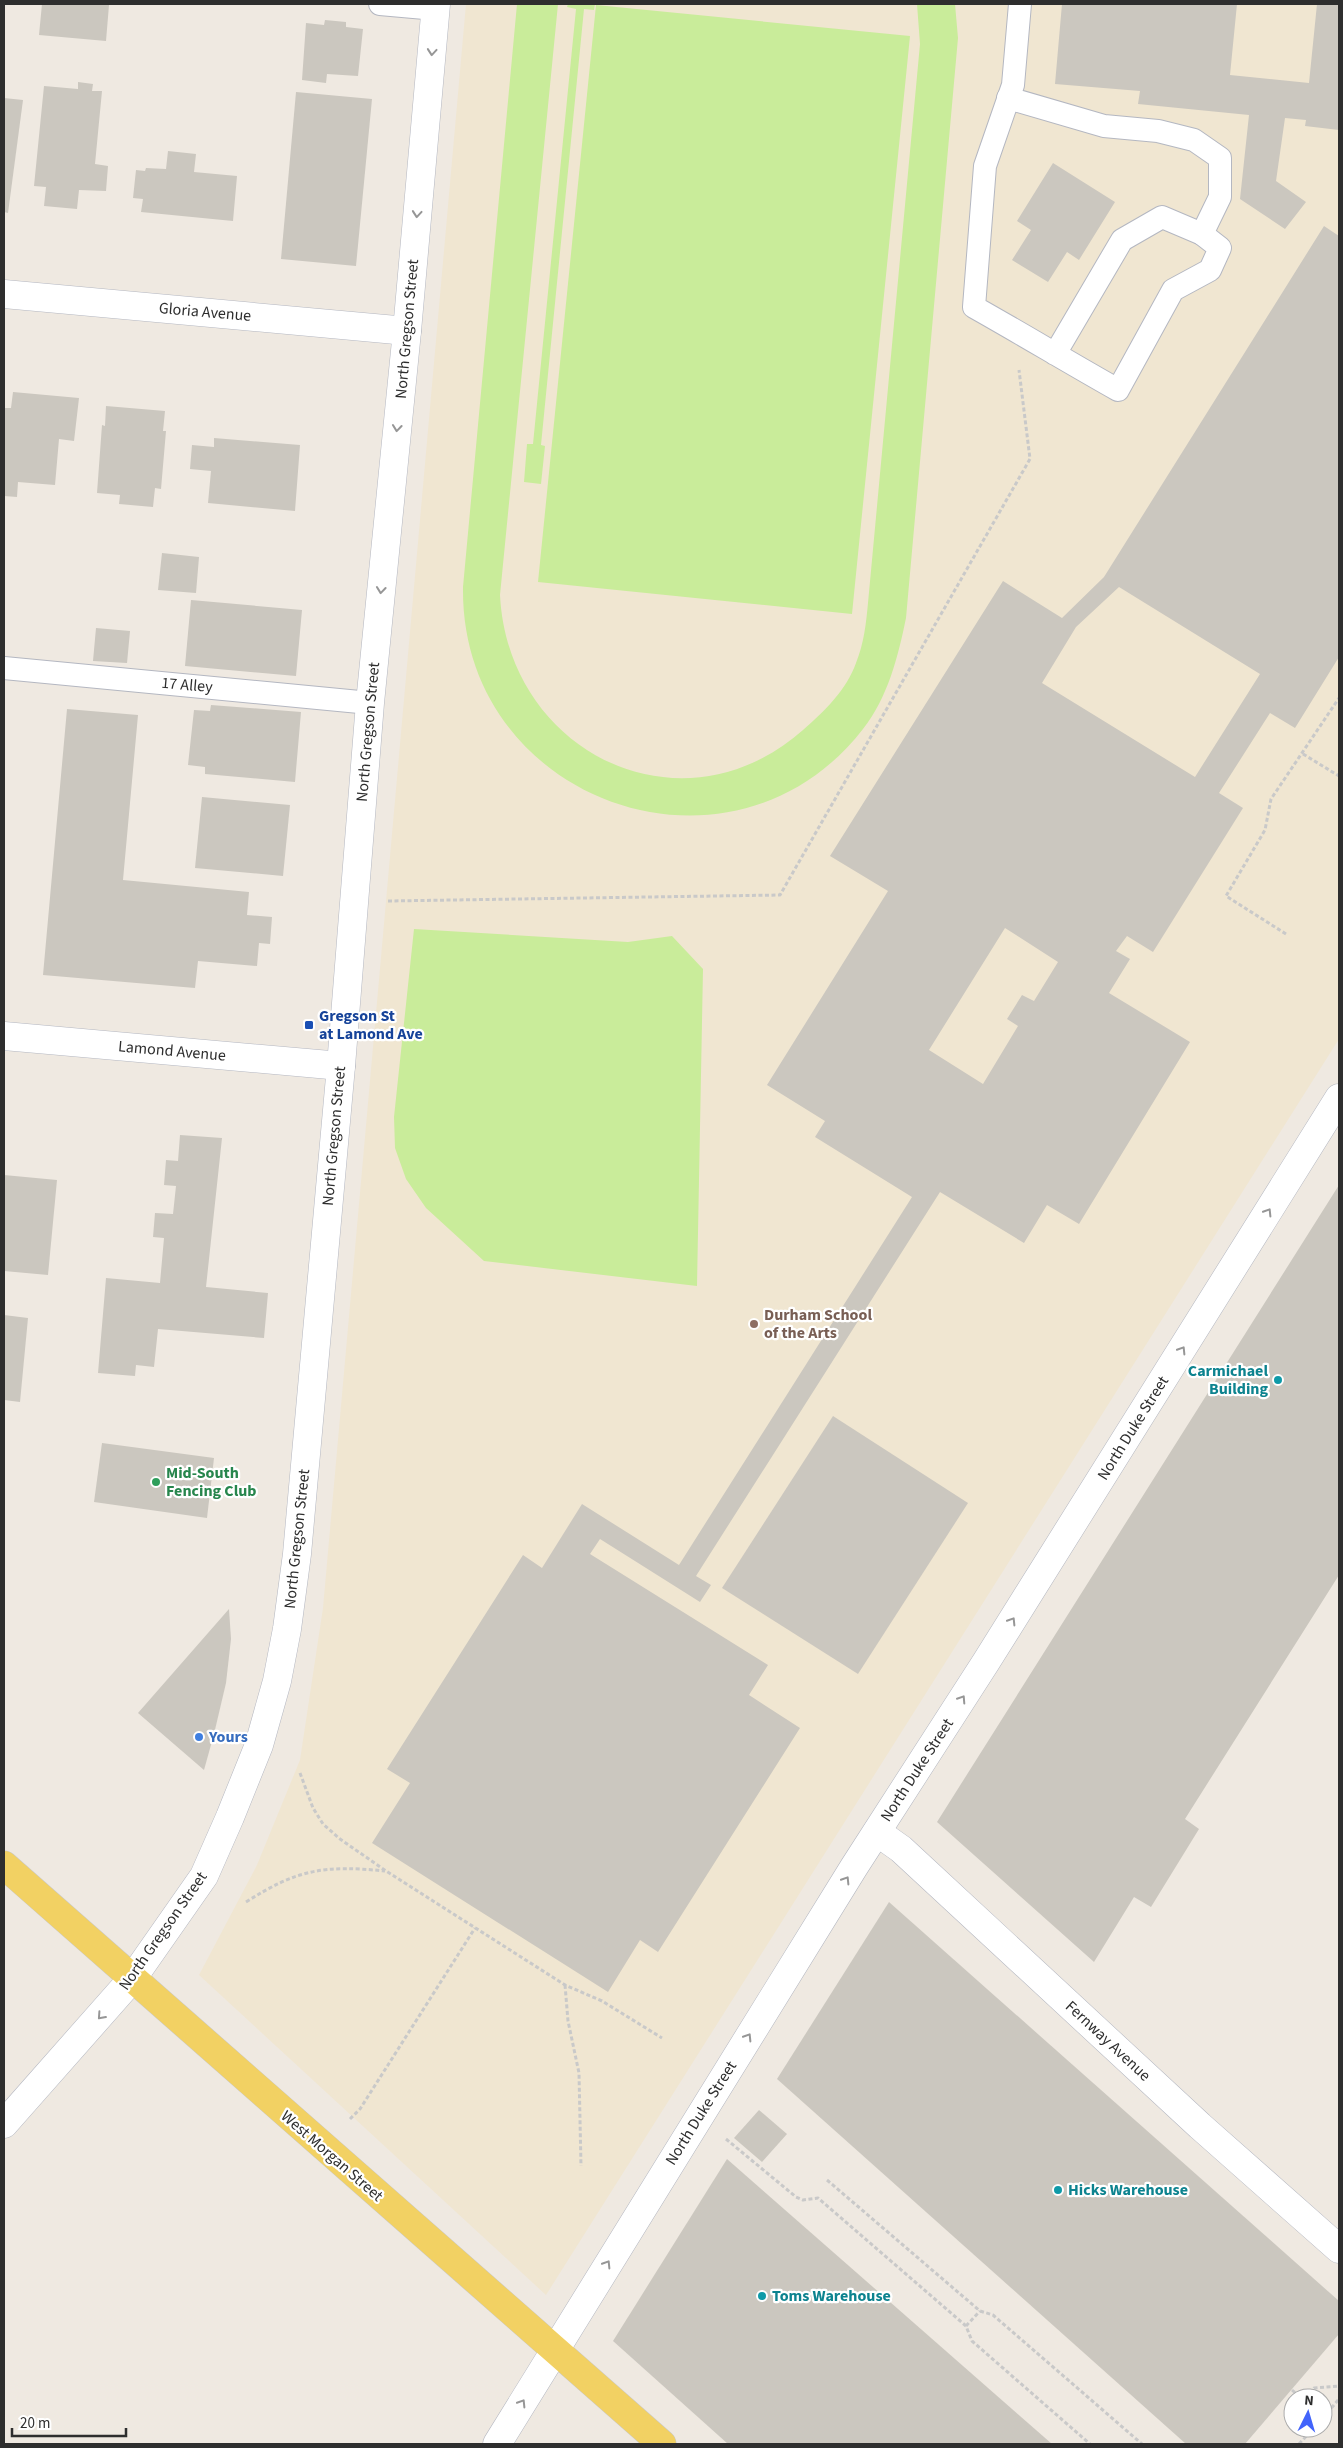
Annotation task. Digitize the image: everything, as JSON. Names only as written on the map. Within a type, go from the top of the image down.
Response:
[{"type":"main road","name":"North Gregson Street","points":[[4,2124],[132,1978],[204,1876],[259,1745],[277,1681],[287,1629],[297,1554],[370,703],[407,331],[436,6]]},
{"type":"main road","name":"Gloria Avenue","points":[[4,294],[407,331]]},
{"type":"main road","name":"Lamond Avenue","points":[[4,1036],[340,1066]]},
{"type":"main road","name":"North Duke Street","points":[[497,2444],[554,2349],[877,1832],[1339,1098]]},
{"type":"main road","name":"Fernway Avenue","points":[[877,1832],[901,1849],[1200,2126],[1339,2249]]},
{"type":"main road","name":"West Morgan Street","points":[[4,1865],[662,2444]]},
{"type":"lane","points":[[380,4],[436,6]]},
{"type":"lane","points":[[1020,4],[1013,85],[986,166],[974,307],[1055,354],[1118,390],[1173,290],[1210,270],[1220,248],[1202,234],[1162,217],[1122,240],[1055,354]]},
{"type":"lane","points":[[1008,98],[1104,126],[1158,131],[1194,140],[1220,158],[1220,197],[1202,234]]},
{"type":"lane","name":"17 Alley","points":[[4,668],[370,703]]},
{"type":"path","points":[[380,902],[780,895],[1030,459],[1014,330]]},
{"type":"path","points":[[1286,934],[1226,896],[1265,830],[1271,799],[1339,698]]},
{"type":"path","points":[[1303,754],[1339,776]]},
{"type":"path","points":[[300,1773],[307,1794],[323,1824],[386,1871],[565,1985],[602,2001],[662,2038]]},
{"type":"path","points":[[246,1902],[271,1886],[309,1871],[352,1868],[386,1871]]},
{"type":"path","points":[[350,2119],[360,2110],[476,1928]]},
{"type":"path","points":[[565,1985],[568,2021],[579,2074],[580,2166]]},
{"type":"path","points":[[726,2139],[796,2197],[803,2200],[818,2198],[966,2326],[972,2341],[1090,2444]]},
{"type":"path","points":[[827,2180],[980,2311],[993,2315],[1142,2444]]},
{"type":"path","points":[[966,2326],[980,2311]]},
{"type":"path","points":[[1314,2388],[1339,2386]]},
{"type":"shaded area","name":"Durham School of the Arts","points":[[466,4],[1339,4],[1339,1039],[546,2295],[199,1975],[257,1865],[300,1760],[323,1608]]},
{"type":"green space","points":[[517,4],[558,4],[500,595],[510,650],[534,698],[567,735],[609,762],[656,776],[705,777],[755,762],[803,730],[827,708],[841,691],[852,673],[859,656],[867,611],[920,44],[917,4],[955,4],[958,38],[906,618],[899,647],[891,676],[879,704],[863,729],[808,780],[744,809],[678,815],[612,802],[553,771],[506,723],[474,662],[463,587]]},
{"type":"green space","points":[[568,4],[595,4],[594,10],[584,9],[541,445],[545,446],[541,484],[524,482],[527,444],[533,444],[576,9],[567,7]]},
{"type":"green space","points":[[596,5],[910,36],[852,614],[538,582]]},
{"type":"green space","points":[[414,929],[628,942],[672,936],[703,969],[697,1286],[484,1261],[426,1208],[406,1179],[395,1148],[394,1117]]},
{"type":"building","points":[[42,4],[109,5],[106,41],[39,35]]},
{"type":"building","points":[[1062,4],[1237,4],[1230,75],[1309,83],[1317,4],[1339,4],[1339,130],[1305,126],[1306,120],[1285,118],[1276,181],[1306,202],[1285,229],[1240,199],[1249,115],[1138,104],[1140,91],[1055,84]]},
{"type":"building","points":[[325,20],[346,22],[346,27],[363,29],[358,76],[327,74],[326,83],[302,80],[306,23],[324,25]]},
{"type":"building","points":[[78,82],[93,84],[92,91],[102,91],[95,164],[108,166],[106,191],[79,190],[77,209],[44,206],[46,187],[34,186],[44,86],[78,89]]},
{"type":"building","points":[[296,92],[372,99],[356,266],[281,259]]},
{"type":"building","points":[[4,98],[23,100],[8,213],[4,212]]},
{"type":"building","points":[[168,151],[196,154],[194,172],[237,176],[233,221],[141,212],[143,199],[133,198],[136,170],[145,171],[146,168],[166,169]]},
{"type":"building","points":[[1053,163],[1115,202],[1079,260],[1067,252],[1048,282],[1012,260],[1031,230],[1017,221]]},
{"type":"building","points":[[1324,226],[1339,236],[1339,657],[1295,728],[1270,713],[1219,793],[1243,808],[1153,952],[1127,936],[1116,951],[1130,959],[1109,993],[1190,1042],[1079,1224],[1047,1205],[1024,1243],[940,1192],[696,1576],[711,1585],[700,1602],[600,1539],[590,1554],[768,1665],[749,1695],[800,1728],[658,1952],[640,1940],[608,1992],[372,1843],[410,1783],[387,1769],[523,1555],[542,1568],[582,1504],[679,1565],[912,1197],[815,1137],[825,1121],[767,1085],[888,891],[830,856],[1003,581],[1062,618],[1104,577]],"holes":[[[1119,587],[1260,674],[1195,777],[1042,683],[1076,627]],[[1005,928],[1058,962],[1034,1001],[1022,995],[1007,1019],[1018,1026],[983,1084],[929,1050]]]},
{"type":"building","points":[[13,392],[79,398],[74,441],[59,439],[55,485],[18,482],[17,497],[4,496],[4,408],[11,408]]},
{"type":"building","points":[[106,406],[165,411],[163,431],[166,431],[161,489],[155,488],[153,507],[119,504],[120,495],[97,493],[102,425],[105,426]]},
{"type":"building","points":[[214,438],[300,445],[295,511],[208,503],[211,471],[190,469],[192,445],[214,447]]},
{"type":"building","points":[[162,553],[199,557],[196,593],[158,590]]},
{"type":"building","points":[[191,600],[302,610],[296,676],[185,666]]},
{"type":"building","points":[[96,628],[130,631],[127,663],[93,661]]},
{"type":"building","points":[[211,705],[301,712],[295,782],[205,774],[205,767],[188,765],[194,710],[210,711]]},
{"type":"building","points":[[67,709],[138,715],[123,880],[249,892],[247,915],[272,917],[270,944],[259,943],[257,966],[198,961],[195,988],[43,975]]},
{"type":"building","points":[[202,797],[290,805],[283,876],[195,868]]},
{"type":"building","points":[[180,1135],[222,1138],[206,1287],[268,1293],[264,1338],[158,1329],[154,1367],[136,1365],[135,1376],[98,1373],[106,1278],[160,1283],[164,1238],[153,1237],[155,1213],[173,1214],[176,1186],[164,1185],[166,1160],[178,1161]]},
{"type":"building","points":[[4,1175],[57,1180],[48,1275],[4,1271]]},
{"type":"building","name":"Carmichael Building","points":[[1339,1185],[1339,1575],[1185,1819],[1199,1829],[1151,1907],[1134,1897],[1094,1962],[937,1822]]},
{"type":"building","points":[[4,1315],[28,1318],[20,1402],[4,1400]]},
{"type":"building","points":[[833,1416],[968,1503],[858,1674],[722,1588]]},
{"type":"building","points":[[102,1443],[214,1458],[207,1518],[94,1502]]},
{"type":"building","points":[[229,1609],[231,1639],[226,1683],[204,1770],[138,1713]]},
{"type":"building","name":"Hicks Warehouse","points":[[889,1902],[1339,2301],[1339,2334],[1293,2388],[1283,2388],[1283,2400],[1245,2444],[1186,2444],[777,2079]]},
{"type":"building","points":[[759,2110],[787,2134],[762,2162],[734,2138]]},
{"type":"building","name":"Toms Warehouse","points":[[727,2159],[1052,2444],[728,2444],[613,2341]]},
{"type":"place","name":"Gregson St at Lamond Ave","points":[[309,1025]]},
{"type":"place","name":"Durham School of the Arts","points":[[754,1324]]},
{"type":"place","name":"Carmichael Building","points":[[1278,1380]]},
{"type":"place","name":"Mid-South Fencing Club","points":[[156,1482]]},
{"type":"place","name":"Yours","points":[[199,1737]]},
{"type":"place","name":"Hicks Warehouse","points":[[1058,2190]]},
{"type":"place","name":"Toms Warehouse","points":[[762,2296]]}]
